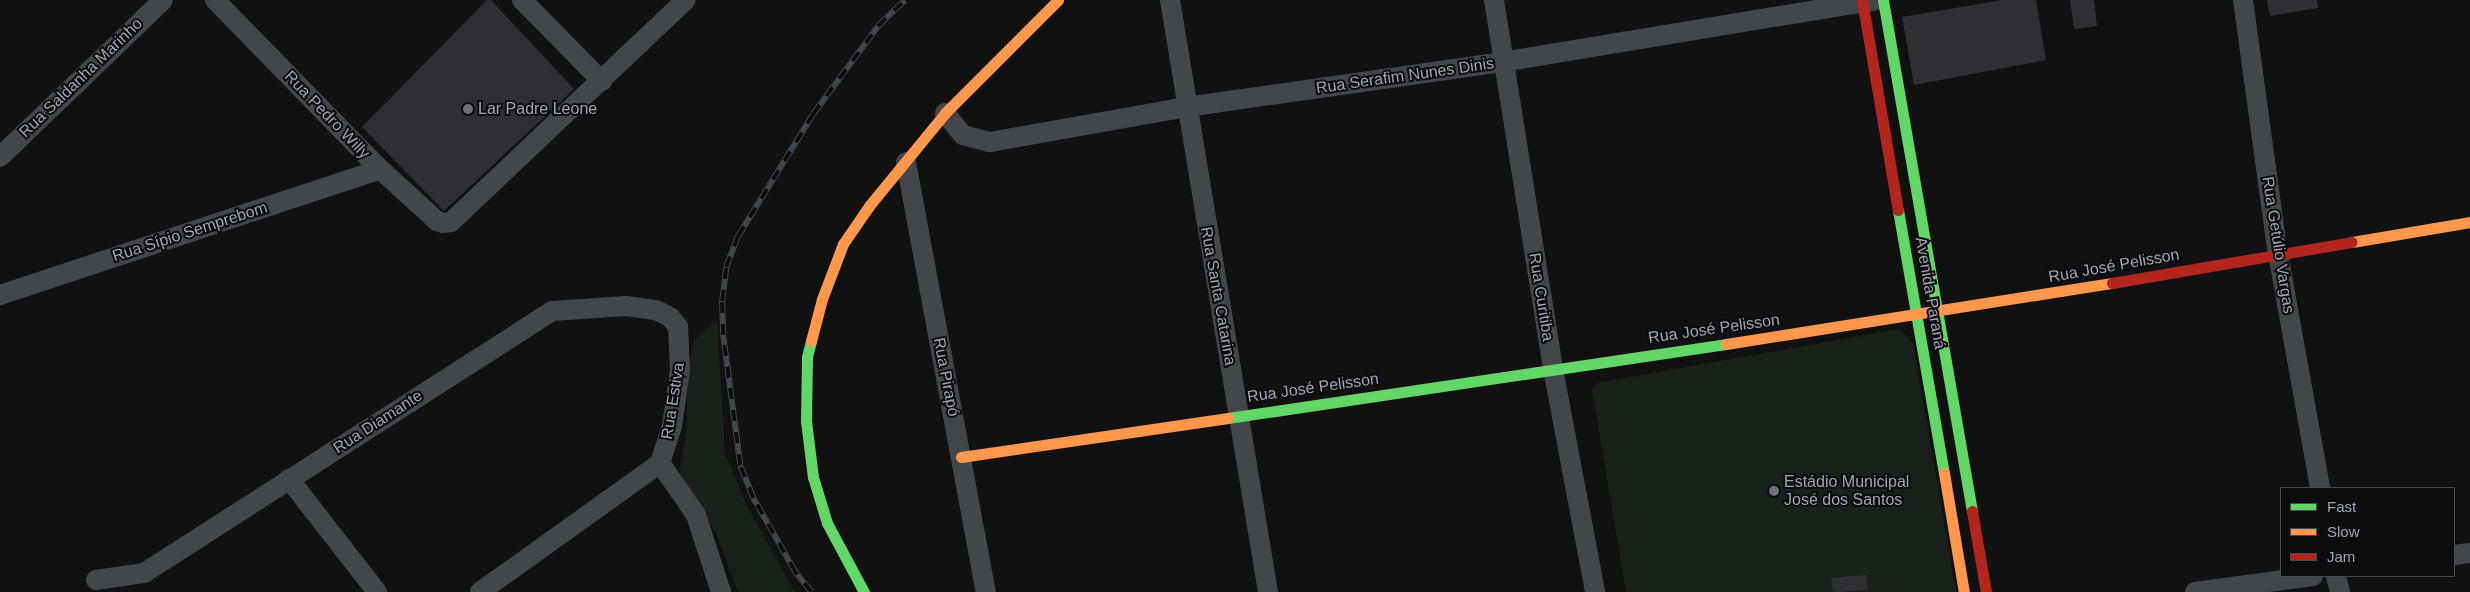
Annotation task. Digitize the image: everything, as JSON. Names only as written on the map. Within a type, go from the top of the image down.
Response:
[{"type":"main road","points":[[864,592],[827,523],[813,477],[806,421],[807,357],[822,298],[843,244],[906,162],[946,114],[1058,0]]},
{"type":"main road","name":"Avenida Paraná","points":[[1883,0],[1986,592]]},
{"type":"main road","name":"Avenida Paraná","points":[[1866,1],[1964,592]]},
{"type":"main road","name":"Rua José Pelisson","points":[[961,457],[1918,316],[2470,222]]},
{"type":"street","name":"Rua Saldanha Marinho","points":[[0,156],[163,0]]},
{"type":"street","name":"Rua Pedro Willy","points":[[215,0],[380,169],[437,222],[451,222],[602,81]]},
{"type":"street","points":[[522,0],[602,81],[686,0]]},
{"type":"street","name":"Rua Santa Catarina","points":[[1170,0],[1186,107],[1268,592]]},
{"type":"street","name":"Rua Curitiba","points":[[1494,0],[1502,62],[1553,369],[1595,592]]},
{"type":"street","name":"Rua Getúlio Vargas","points":[[2243,0],[2278,254],[2320,487]]},
{"type":"street","name":"Rua Serafim Nunes Dinis","points":[[946,114],[963,135],[990,142],[1186,107],[1502,62],[1866,1]]},
{"type":"street","name":"Rua Pirapó","points":[[906,162],[986,592]]},
{"type":"street","name":"Rua Sípio Semprebom","points":[[0,295],[380,169]]},
{"type":"street","name":"Rua Diamante","points":[[96,580],[144,573],[552,311],[644,306],[670,317]]},
{"type":"street","name":"Rua Estiva","points":[[670,317],[678,327],[680,370],[672,426],[660,463],[696,515],[721,592]]},
{"type":"street","points":[[480,592],[660,463]]},
{"type":"street","points":[[289,479],[377,592]]},
{"type":"street","points":[[2455,555],[2470,553]]},
{"type":"street","points":[[2194,592],[2306,577]]},
{"type":"street","points":[[2336,577],[2340,592]]},
{"type":"shaded area","points":[[717,320],[725,453],[748,508],[795,592],[738,592],[715,531],[679,476],[686,437],[688,371],[694,340]]},
{"type":"shaded area","name":"Estádio Municipal José dos Santos","points":[[1899,329],[1913,343],[1956,592],[1626,592],[1592,390],[1597,383]]},
{"type":"building","name":"Lar Padre Leone","points":[[487,0],[491,0],[574,89],[444,211],[362,127]]},
{"type":"building","points":[[2002,0],[2036,0],[2046,60],[1914,85],[1902,17]]},
{"type":"building","points":[[2070,0],[2094,0],[2097,26],[2074,29]]},
{"type":"building","points":[[2267,0],[2317,0],[2318,8],[2270,16]]},
{"type":"building","points":[[1866,575],[1868,590],[1833,592],[1831,578]]},
{"type":"railway","points":[[811,592],[795,572],[753,498],[740,465],[723,335],[722,301],[726,267],[738,236],[813,114],[878,26],[905,0]]},
{"type":"traffic: fast","points":[[1883,0],[1972,511]]},
{"type":"traffic: fast","points":[[1898,210],[1944,473]]},
{"type":"traffic: fast","points":[[811,341],[807,357],[806,421],[813,477],[827,523],[864,592]]},
{"type":"traffic: fast","points":[[1228,418],[1726,344]]},
{"type":"traffic: slow","points":[[811,341],[822,299],[843,244],[869,206],[945,113],[1058,0]]},
{"type":"traffic: slow","points":[[2352,242],[2470,222]]},
{"type":"traffic: slow","points":[[1726,344],[2112,283]]},
{"type":"traffic: slow","points":[[961,457],[1228,418]]},
{"type":"traffic: slow","points":[[1944,473],[1964,592]]},
{"type":"traffic: jam","points":[[1862,0],[1898,210]]},
{"type":"traffic: jam","points":[[2112,283],[2352,242]]},
{"type":"traffic: jam","points":[[1972,511],[1986,592]]},
{"type":"place","name":"Lar Padre Leone","points":[[468,109]]},
{"type":"place","name":"Estádio Municipal José dos Santos","points":[[1774,491]]}]
